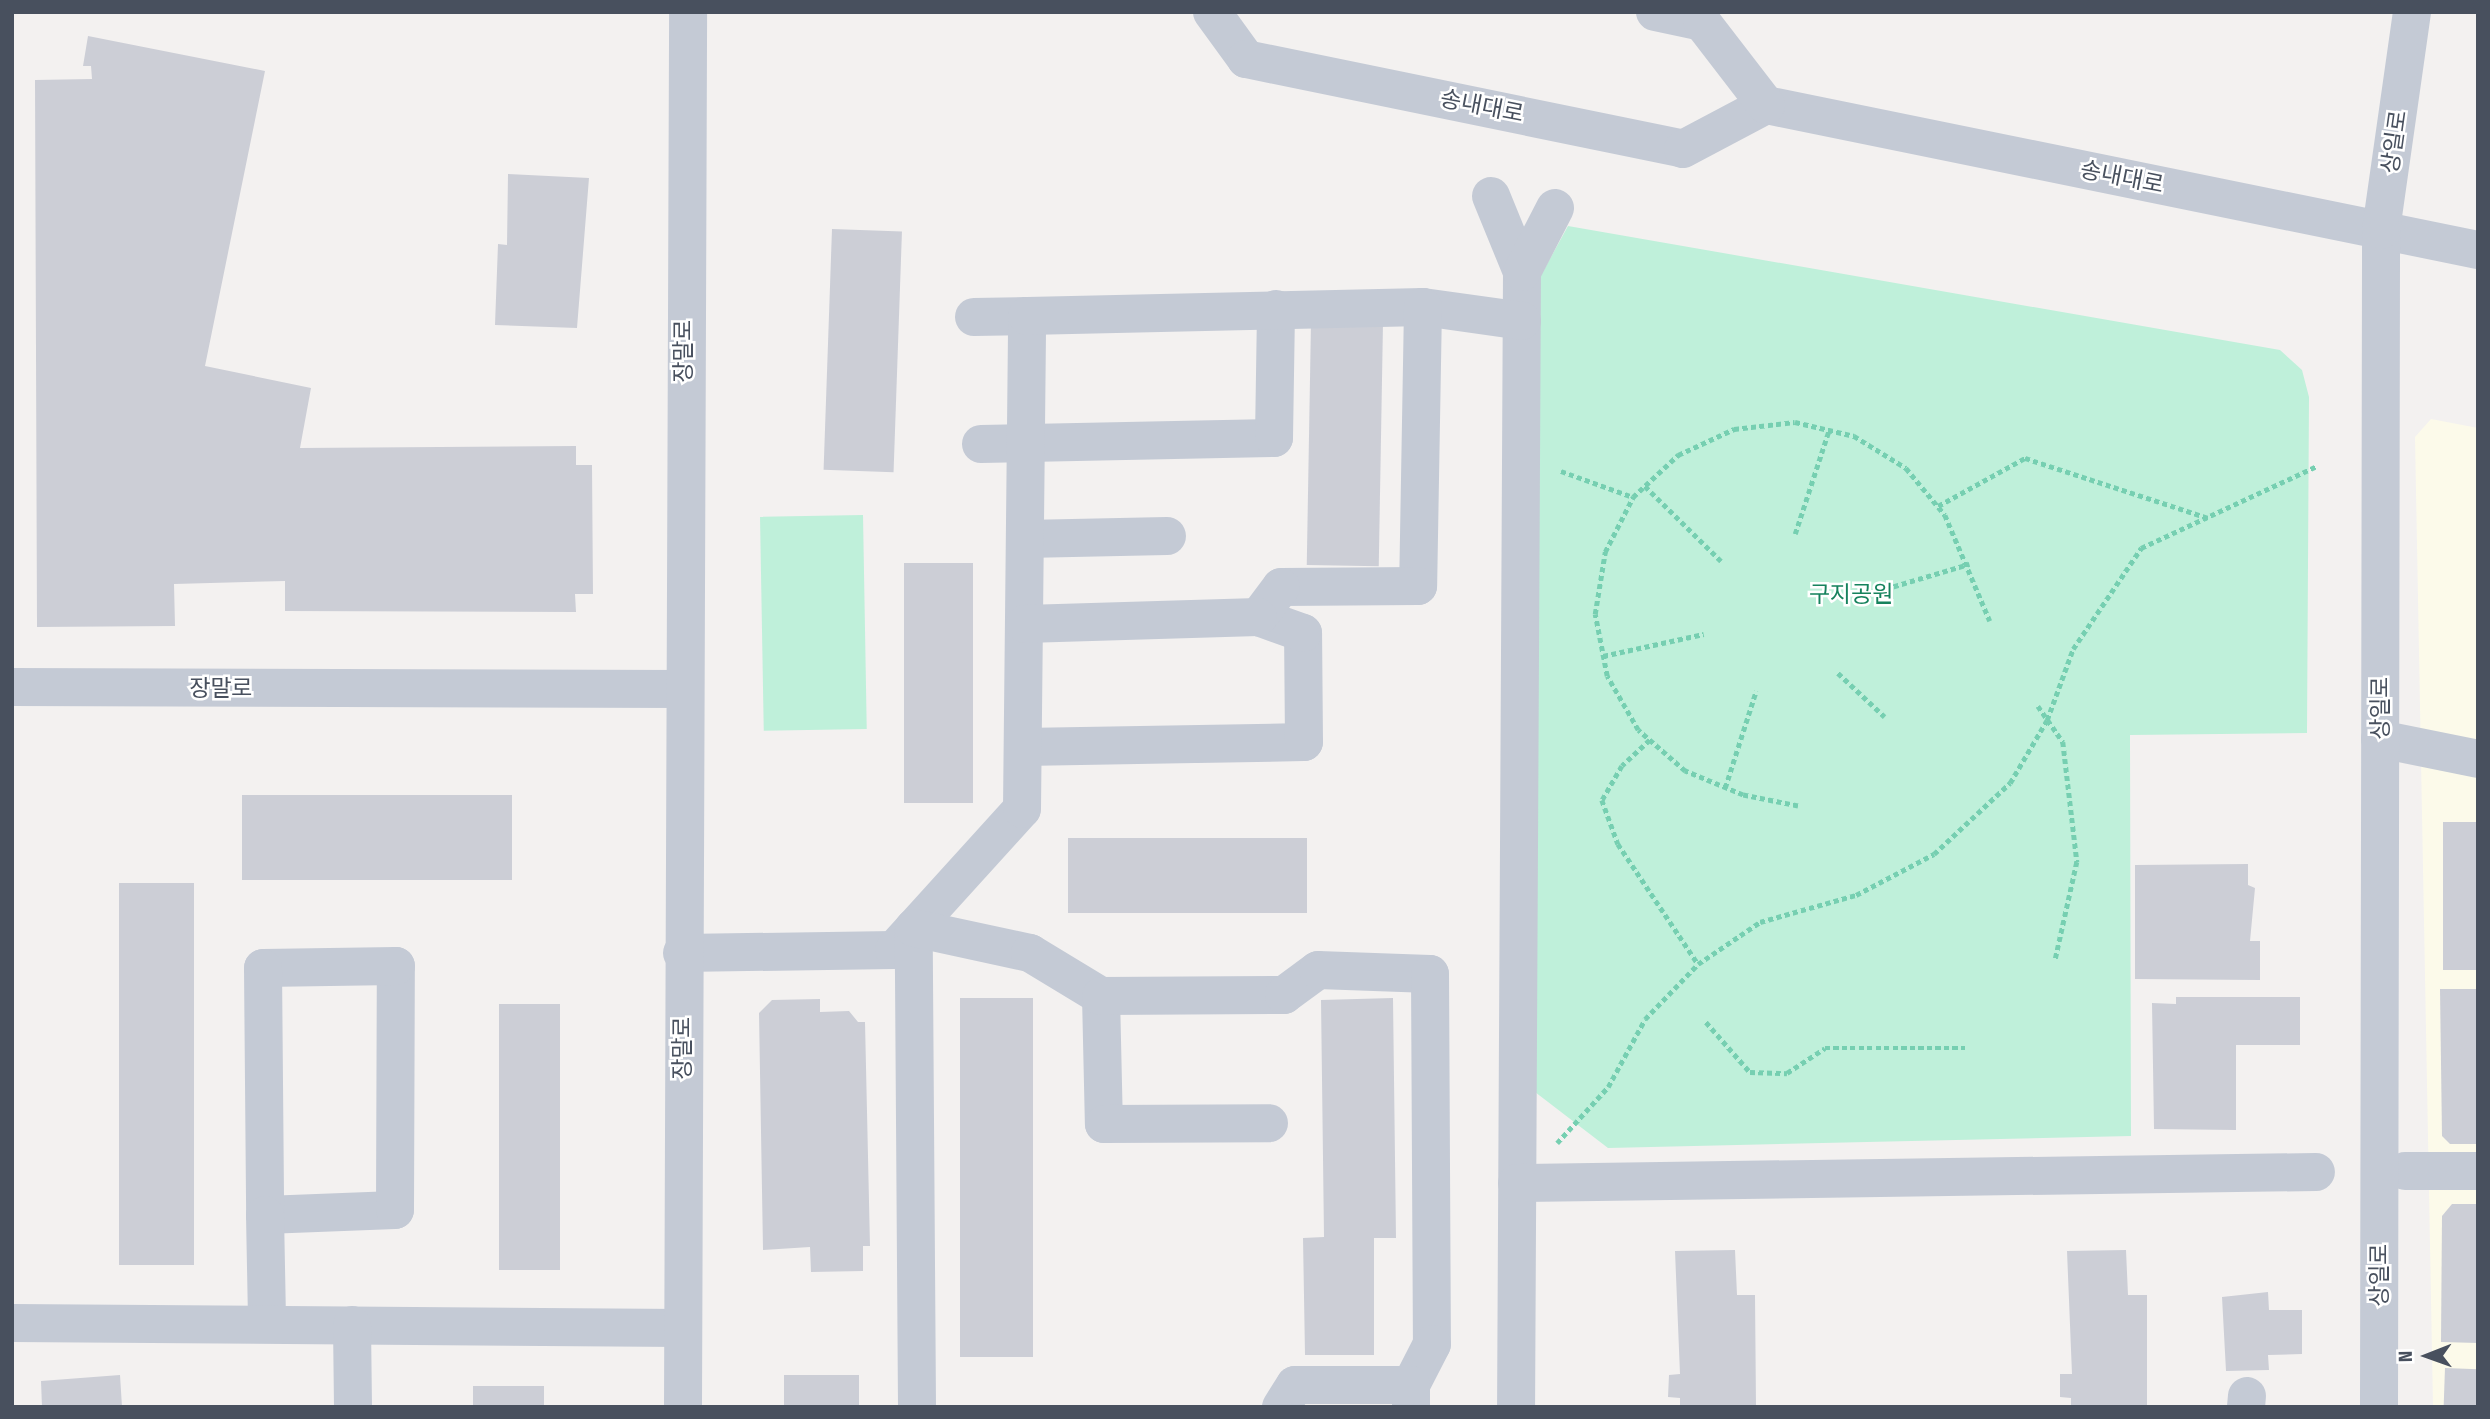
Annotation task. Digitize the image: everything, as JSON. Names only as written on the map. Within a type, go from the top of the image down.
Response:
[{"type":"street","name":"장말로","points":[[682,1407],[682,689],[688,12]]},
{"type":"street","name":"송내대로","points":[[1212,12],[1247,59],[1683,149],[1766,105],[2478,250]]},
{"type":"street","points":[[1655,12],[1702,22],[1766,105]]},
{"type":"street","name":"상일로","points":[[2379,1407],[2381,230],[2412,12]]},
{"type":"street","points":[[1491,197],[1521,272],[1516,1407]]},
{"type":"street","points":[[1521,272],[1555,208]]},
{"type":"street","points":[[974,317],[1423,307],[1522,321]]},
{"type":"street","points":[[1258,617],[1281,587],[1418,586],[1423,307]]},
{"type":"street","points":[[981,444],[1274,438],[1276,309]]},
{"type":"street","points":[[682,953],[894,950],[1023,809],[1027,316]]},
{"type":"street","points":[[1025,539],[1167,536]]},
{"type":"street","points":[[1023,747],[1304,742],[1303,633],[1258,617],[1024,624]]},
{"type":"street","name":"장말로","points":[[12,687],[682,689]]},
{"type":"street","points":[[2380,739],[2478,759]]},
{"type":"street","points":[[914,928],[1030,953],[1101,996],[1284,995],[1318,970],[1430,974],[1432,1344],[1411,1396],[1295,1385],[1281,1407]]},
{"type":"street","points":[[914,928],[917,1407]]},
{"type":"street","points":[[265,1216],[394,1210],[396,966],[263,968],[265,1216],[267,1323]]},
{"type":"street","points":[[1101,996],[1104,1124],[1269,1124]]},
{"type":"street","points":[[2405,1171],[2478,1171]]},
{"type":"street","points":[[1517,1183],[2316,1172]]},
{"type":"street","points":[[12,1323],[682,1328]]},
{"type":"street","points":[[352,1325],[353,1407]]},
{"type":"path","points":[[1798,806],[1726,788],[1685,771],[1650,740],[1607,676],[1595,614],[1605,552],[1633,497],[1678,454],[1734,429],[1795,422],[1854,436],[1906,468],[1938,506],[1969,564],[1990,621]]},
{"type":"path","points":[[1795,534],[1829,430]]},
{"type":"path","points":[[1521,457],[1633,497]]},
{"type":"path","points":[[1938,506],[2025,458],[2210,518]]},
{"type":"path","points":[[1566,1134],[1608,1087],[1644,1019],[1698,964],[1760,922],[1856,895],[1934,854],[2010,782],[2047,720],[2073,649],[2141,548],[2317,466]]},
{"type":"path","points":[[1645,486],[1721,561]]},
{"type":"path","points":[[1861,596],[1969,564]]},
{"type":"path","points":[[1603,656],[1704,634]]},
{"type":"path","points":[[1838,673],[1885,717]]},
{"type":"path","points":[[1726,788],[1756,691]]},
{"type":"path","points":[[2038,706],[2063,742],[2077,862],[2054,961]]},
{"type":"path","points":[[1650,740],[1622,766],[1602,800],[1618,844],[1698,964]]},
{"type":"path","points":[[1706,1022],[1750,1072],[1787,1073],[1825,1048],[1965,1048]]},
{"type":"shaded area","points":[[2431,419],[2478,428],[2478,1407],[2433,1407],[2415,437]]},
{"type":"green space","name":"구지공원","points":[[1568,226],[2280,350],[2302,370],[2309,397],[2307,733],[2130,735],[2131,1136],[1608,1148],[1535,1092],[1540,277]]},
{"type":"green space","points":[[863,515],[867,729],[764,731],[760,517]]},
{"type":"building","points":[[88,36],[265,71],[205,366],[311,388],[300,448],[576,446],[576,465],[592,465],[593,594],[575,594],[576,612],[285,611],[285,581],[174,584],[175,626],[37,627],[35,80],[92,79],[91,66],[83,66]]},
{"type":"building","points":[[508,174],[589,178],[577,328],[495,325],[498,244],[507,245]]},
{"type":"building","points":[[832,229],[902,231],[894,472],[824,470]]},
{"type":"building","points":[[1311,322],[1383,323],[1379,566],[1307,565]]},
{"type":"building","points":[[904,563],[973,563],[973,803],[904,803]]},
{"type":"building","points":[[242,795],[512,795],[512,880],[242,880]]},
{"type":"building","points":[[2443,822],[2478,822],[2478,970],[2443,970]]},
{"type":"building","points":[[1068,838],[1307,838],[1307,913],[1068,913]]},
{"type":"building","points":[[2248,864],[2248,885],[2255,888],[2250,941],[2260,941],[2260,980],[2135,979],[2135,865]]},
{"type":"building","points":[[119,883],[194,883],[194,1265],[119,1265]]},
{"type":"building","points":[[2440,989],[2478,989],[2478,1144],[2450,1144],[2442,1136]]},
{"type":"building","points":[[2176,997],[2300,997],[2300,1045],[2236,1045],[2236,1130],[2154,1129],[2152,1003],[2176,1004]]},
{"type":"building","points":[[960,998],[1033,998],[1033,1357],[960,1357]]},
{"type":"building","points":[[1393,998],[1396,1238],[1374,1238],[1374,1355],[1305,1355],[1303,1238],[1324,1237],[1321,1000]]},
{"type":"building","points":[[820,999],[820,1012],[849,1011],[858,1022],[865,1022],[870,1246],[863,1246],[863,1271],[811,1272],[810,1247],[763,1250],[759,1013],[772,1000]]},
{"type":"building","points":[[499,1004],[560,1004],[560,1270],[499,1270]]},
{"type":"building","points":[[2452,1204],[2478,1204],[2478,1343],[2441,1342],[2442,1216]]},
{"type":"building","points":[[1735,1250],[1737,1295],[1755,1295],[1756,1407],[1680,1407],[1680,1398],[1668,1397],[1669,1375],[1680,1374],[1675,1251]]},
{"type":"building","points":[[2126,1250],[2128,1295],[2147,1295],[2147,1407],[2071,1407],[2071,1398],[2060,1397],[2060,1374],[2072,1374],[2067,1251]]},
{"type":"building","points":[[2268,1292],[2269,1310],[2302,1310],[2302,1354],[2268,1355],[2269,1370],[2226,1371],[2222,1297]]},
{"type":"building","points":[[2445,1368],[2478,1369],[2477,1407],[2444,1407]]},
{"type":"building","points":[[120,1375],[122,1407],[42,1407],[41,1381]]},
{"type":"building","points":[[784,1375],[859,1375],[859,1407],[784,1407]]},
{"type":"building","points":[[473,1386],[544,1386],[544,1407],[473,1407]]}]
